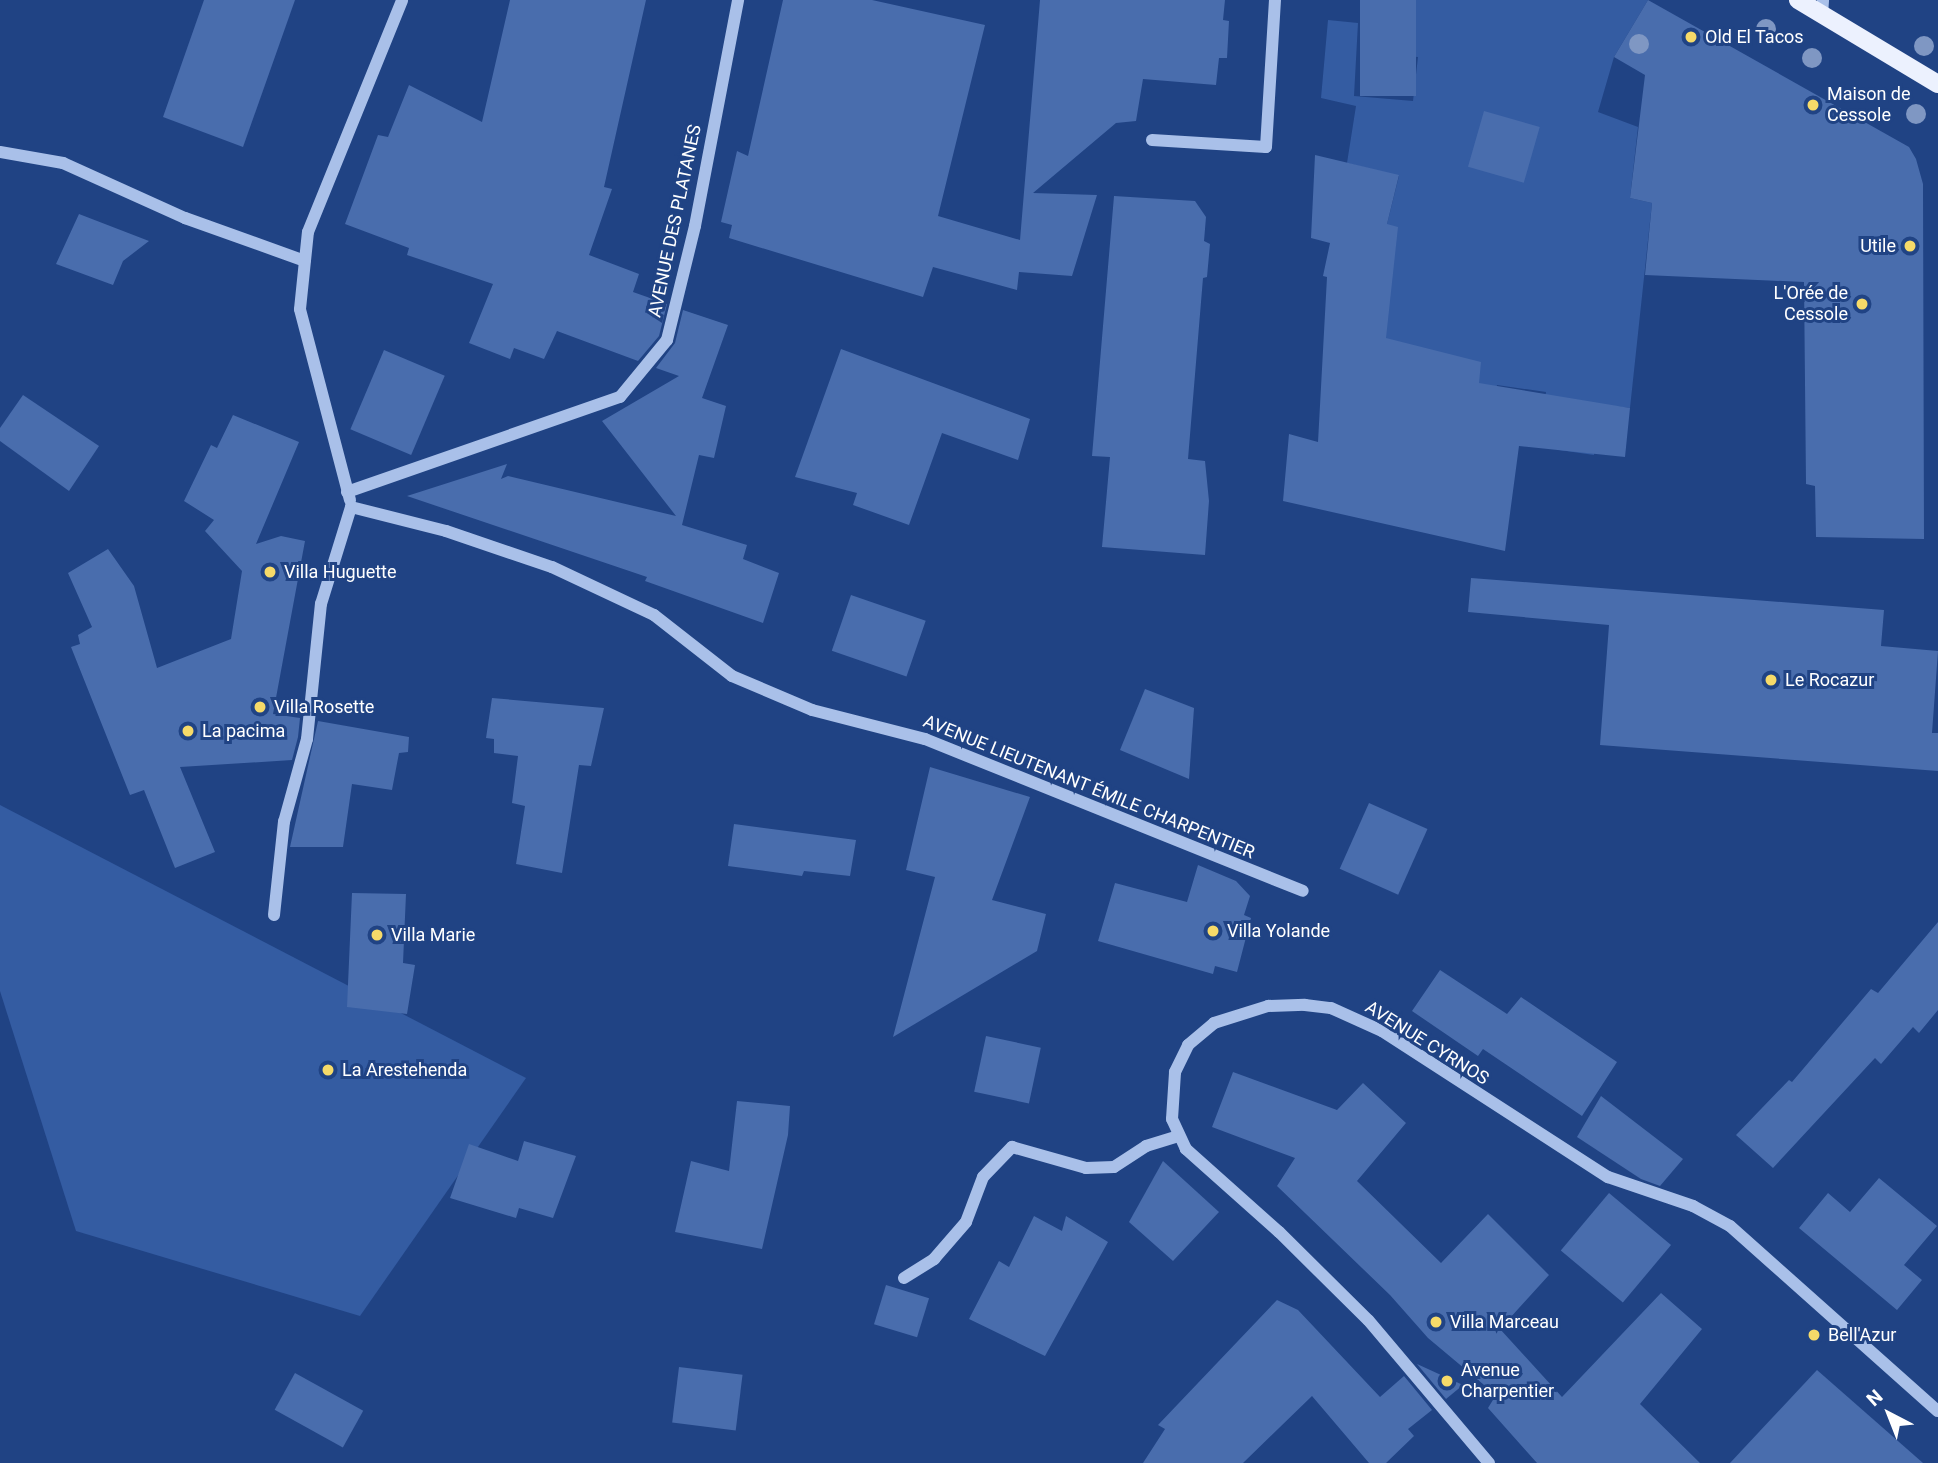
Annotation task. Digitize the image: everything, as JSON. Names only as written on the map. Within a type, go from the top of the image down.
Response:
[{"type":"main road","points":[[1798,0],[1822,7],[1938,84]]},
{"type":"street","points":[[274,915],[284,822],[307,739],[321,604],[351,508],[300,309],[308,232],[402,0]]},
{"type":"street","name":"AVENUE DES PLATANES","points":[[347,492],[620,397],[667,340],[695,226],[738,0]]},
{"type":"street","points":[[1152,140],[1266,146],[1275,0]]},
{"type":"street","points":[[0,152],[63,163],[185,218],[305,261]]},
{"type":"street","name":"AVENUE LIEUTENANT ÉMILE CHARPENTIER","points":[[351,508],[446,531],[552,567],[654,615],[732,676],[812,710],[925,739],[1303,891]]},
{"type":"street","name":"AVENUE CYRNOS","points":[[1489,1463],[1368,1320],[1279,1232],[1196,1160],[1178,1136],[1170,1104],[1175,1072],[1200,1032],[1214,1023],[1268,1006],[1331,1008],[1382,1031],[1608,1177],[1693,1206],[1730,1226],[1938,1411]]},
{"type":"street","points":[[904,1278],[934,1259],[966,1222],[983,1177],[1012,1147],[1086,1168],[1114,1167],[1146,1146],[1178,1136]]},
{"type":"shaded area","points":[[1416,0],[1648,0],[1614,57],[1598,112],[1638,127],[1630,198],[1652,203],[1630,408],[1599,404],[1594,455],[1559,450],[1542,420],[1546,392],[1497,385],[1493,409],[1373,346],[1387,224],[1399,176],[1347,163],[1356,106],[1321,98],[1328,20],[1358,23],[1354,96],[1413,101],[1418,57],[1387,55]]},
{"type":"shaded area","points":[[0,805],[526,1078],[360,1316],[76,1231],[0,991]]},
{"type":"building","points":[[204,0],[295,0],[243,147],[163,117]]},
{"type":"building","points":[[510,0],[646,0],[604,187],[612,189],[589,255],[639,274],[633,292],[667,304],[659,336],[638,361],[557,331],[544,359],[514,348],[510,359],[469,343],[493,284],[407,255],[409,248],[345,224],[378,135],[388,137],[409,85],[482,122]]},
{"type":"building","points":[[783,0],[872,0],[985,25],[938,216],[1020,240],[1040,0],[1225,0],[1223,20],[1229,21],[1227,58],[1219,58],[1216,85],[1143,79],[1136,121],[1116,123],[1033,193],[1097,195],[1072,276],[1019,272],[1017,290],[933,267],[923,297],[729,238],[732,225],[721,222],[737,151],[748,156]]},
{"type":"building","points":[[1360,0],[1416,0],[1416,96],[1360,96]]},
{"type":"building","name":"L'Orée de Cessole","points":[[1648,0],[1909,147],[1916,159],[1923,184],[1924,539],[1816,537],[1815,486],[1806,484],[1804,282],[1645,275],[1652,203],[1630,198],[1645,75],[1614,57]]},
{"type":"building","points":[[1484,111],[1540,127],[1524,183],[1468,167]]},
{"type":"building","points":[[1315,155],[1399,175],[1387,224],[1398,227],[1386,338],[1481,362],[1479,383],[1630,408],[1625,457],[1519,446],[1505,551],[1283,501],[1289,434],[1318,442],[1327,277],[1323,276],[1330,243],[1311,238]]},
{"type":"building","points":[[1114,196],[1195,201],[1206,217],[1204,241],[1210,244],[1207,277],[1203,278],[1188,459],[1205,461],[1209,501],[1205,555],[1102,547],[1110,457],[1092,456]]},
{"type":"building","points":[[79,214],[149,241],[123,261],[113,285],[56,264]]},
{"type":"building","points":[[683,310],[728,325],[702,398],[726,406],[714,458],[699,455],[682,525],[747,545],[743,559],[779,573],[763,623],[645,581],[647,577],[407,496],[507,464],[501,479],[508,476],[676,516],[602,421],[679,376],[656,368],[675,343]]},
{"type":"building","points":[[841,349],[1030,419],[1018,460],[942,433],[909,525],[853,505],[857,493],[795,477]]},
{"type":"building","points":[[384,350],[445,376],[411,455],[350,429]]},
{"type":"building","points":[[23,395],[99,446],[69,491],[0,441],[0,428]]},
{"type":"building","points":[[233,415],[299,442],[256,544],[281,536],[305,541],[273,714],[300,718],[298,737],[292,760],[180,767],[215,852],[175,868],[144,790],[130,795],[71,647],[80,644],[78,635],[92,627],[68,573],[108,549],[134,586],[157,668],[231,639],[242,571],[205,531],[214,520],[184,501],[211,445],[217,448]]},
{"type":"building","name":"Le Rocazur","points":[[1471,578],[1884,610],[1881,646],[1938,651],[1932,733],[1938,733],[1938,771],[1600,745],[1609,625],[1468,612]]},
{"type":"building","points":[[851,595],[926,621],[906,677],[832,651]]},
{"type":"building","points":[[1145,689],[1194,708],[1189,779],[1120,750]]},
{"type":"building","points":[[492,698],[604,708],[591,766],[579,765],[562,873],[516,864],[525,806],[512,803],[518,756],[494,753],[494,739],[486,738]]},
{"type":"building","points":[[318,721],[409,737],[408,752],[399,753],[392,790],[352,784],[343,847],[290,847]]},
{"type":"building","points":[[930,767],[1030,797],[992,900],[1046,914],[1037,951],[893,1037],[935,877],[906,870]]},
{"type":"building","points":[[1369,803],[1427,829],[1398,895],[1340,869]]},
{"type":"building","points":[[734,824],[856,840],[850,876],[804,871],[802,876],[728,866]]},
{"type":"building","points":[[1198,865],[1236,881],[1250,896],[1244,915],[1251,918],[1237,972],[1215,966],[1213,974],[1098,941],[1115,883],[1187,902]]},
{"type":"building","name":"Villa Marie","points":[[352,893],[406,894],[403,963],[415,965],[407,1014],[347,1007]]},
{"type":"building","points":[[1938,922],[1938,1010],[1919,1033],[1913,1027],[1881,1064],[1875,1058],[1773,1168],[1736,1135],[1789,1080],[1792,1082],[1871,989],[1878,993]]},
{"type":"building","points":[[1440,970],[1507,1014],[1521,997],[1617,1062],[1582,1116],[1483,1049],[1478,1056],[1412,1011]]},
{"type":"building","points":[[986,1036],[1041,1048],[1029,1103],[974,1092]]},
{"type":"building","points":[[1233,1072],[1337,1110],[1363,1083],[1406,1123],[1357,1181],[1441,1263],[1488,1214],[1549,1275],[1500,1329],[1562,1397],[1661,1293],[1702,1329],[1640,1404],[1700,1463],[1537,1463],[1488,1408],[1496,1395],[1428,1338],[1390,1295],[1277,1186],[1295,1158],[1212,1127]]},
{"type":"building","points":[[1601,1096],[1683,1159],[1660,1186],[1641,1179],[1577,1137]]},
{"type":"building","points":[[737,1101],[790,1106],[788,1135],[762,1249],[675,1232],[691,1161],[729,1171]]},
{"type":"building","points":[[524,1141],[576,1156],[553,1218],[519,1208],[516,1218],[450,1198],[469,1144],[518,1161]]},
{"type":"building","points":[[1163,1161],[1219,1212],[1173,1261],[1129,1222]]},
{"type":"building","points":[[1879,1178],[1937,1226],[1904,1265],[1922,1280],[1897,1310],[1799,1228],[1828,1193],[1850,1212]]},
{"type":"building","points":[[1609,1193],[1671,1245],[1623,1303],[1561,1250]]},
{"type":"building","points":[[1034,1216],[1062,1231],[1066,1216],[1108,1242],[1045,1356],[969,1319],[999,1261],[1009,1267]]},
{"type":"building","points":[[886,1285],[929,1298],[917,1337],[874,1324]]},
{"type":"building","points":[[1277,1300],[1298,1310],[1380,1397],[1404,1376],[1432,1410],[1408,1429],[1414,1436],[1386,1463],[1369,1463],[1312,1396],[1243,1463],[1143,1463],[1165,1429],[1158,1425]]},
{"type":"building","points":[[1417,1364],[1463,1385],[1446,1399]]},
{"type":"building","points":[[679,1367],[743,1375],[736,1430],[672,1423]]},
{"type":"building","points":[[1817,1370],[1923,1463],[1730,1463]]},
{"type":"building","points":[[295,1373],[363,1411],[343,1448],[275,1410]]},
{"type":"place","name":"Old El Tacos","points":[[1691,37]]},
{"type":"place","name":"Maison de Cessole","points":[[1813,105]]},
{"type":"place","name":"Utile","points":[[1910,246]]},
{"type":"place","name":"L'Orée de Cessole","points":[[1862,304]]},
{"type":"place","name":"Villa Huguette","points":[[270,572]]},
{"type":"place","name":"Le Rocazur","points":[[1771,680]]},
{"type":"place","name":"Villa Rosette","points":[[260,707]]},
{"type":"place","name":"La pacima","points":[[188,731]]},
{"type":"place","name":"Villa Yolande","points":[[1213,931]]},
{"type":"place","name":"Villa Marie","points":[[377,935]]},
{"type":"place","name":"La Arestehenda","points":[[328,1070]]},
{"type":"place","name":"Villa Marceau","points":[[1436,1322]]},
{"type":"place","name":"Bell'Azur","points":[[1814,1335]]},
{"type":"place","name":"Avenue Charpentier","points":[[1447,1381]]}]
